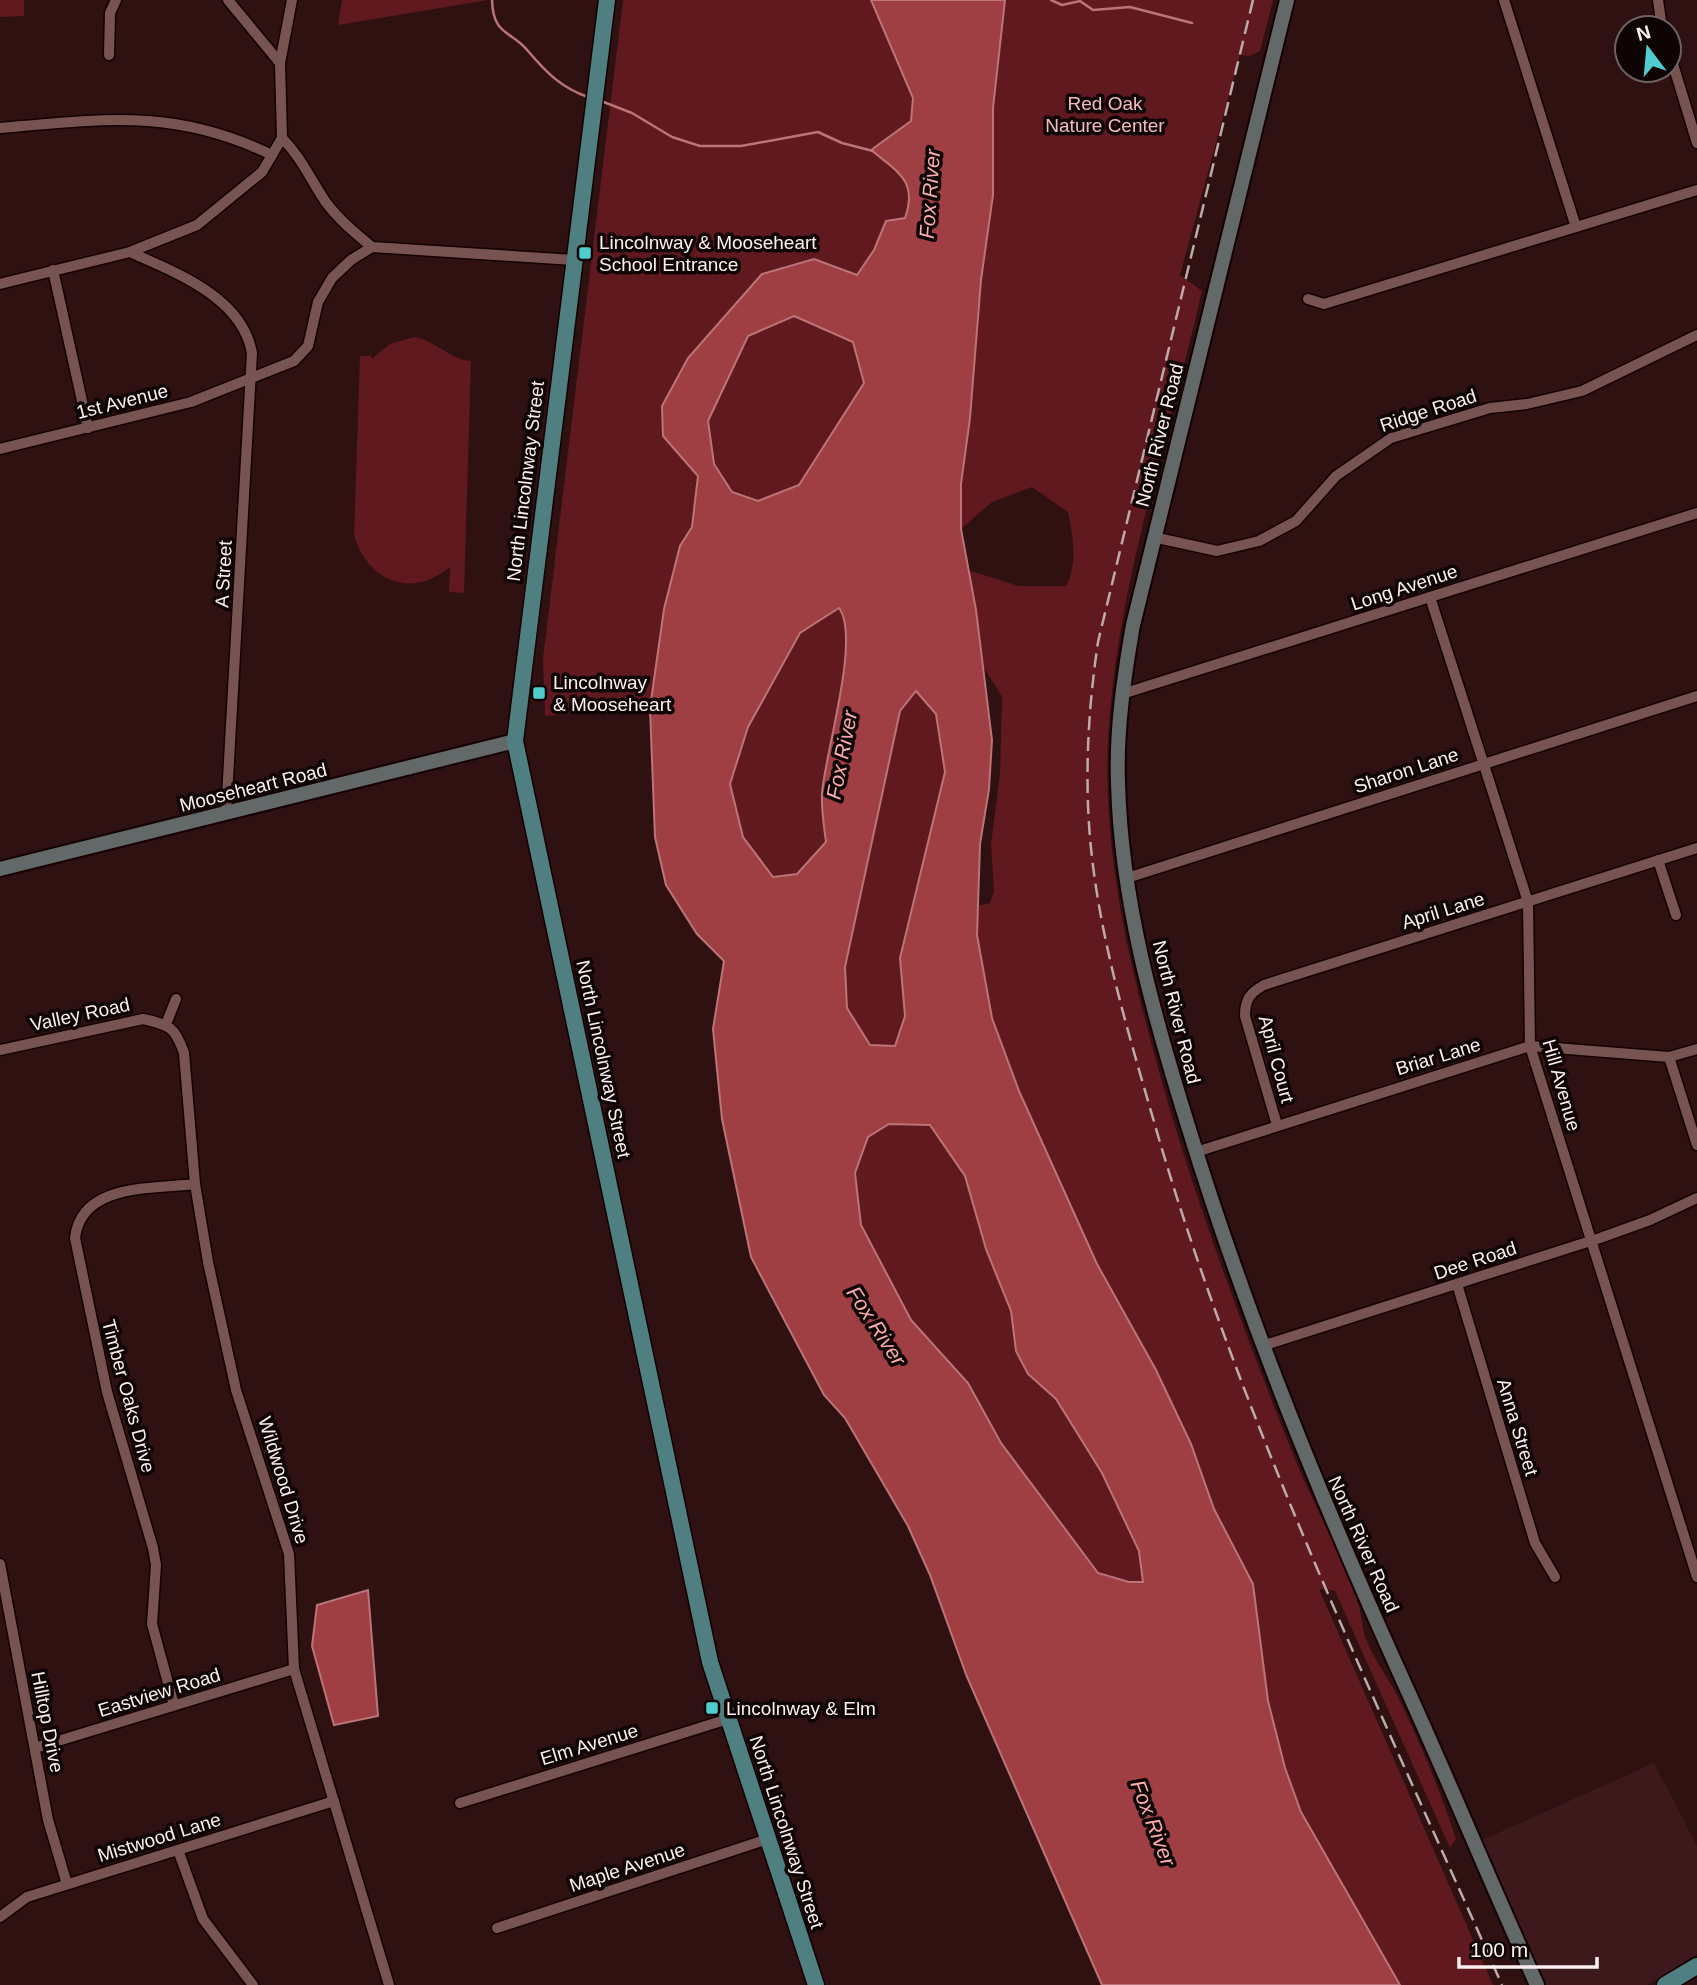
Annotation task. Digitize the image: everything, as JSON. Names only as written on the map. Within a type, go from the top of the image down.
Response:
[{"type":"main road","name":"North Lincolnway Street","points":[[607,0],[515,741],[695,1600],[728,1719],[816,1985]]},
{"type":"main road","name":"North River Road","points":[[1287,0],[1133,625],[1122,694],[1118,780],[1127,878],[1148,982],[1196,1152],[1262,1346],[1310,1470],[1537,1985]]},
{"type":"main road","name":"Mooseheart Road","points":[[0,869],[515,741]]},
{"type":"main road","points":[[1665,1985],[1697,1966]]},
{"type":"street","points":[[109,55],[110,13],[116,0]]},
{"type":"street","points":[[0,284],[130,252],[197,225],[262,172],[282,138],[280,63],[292,0]]},
{"type":"street","points":[[1504,0],[1576,227]]},
{"type":"street","points":[[227,1],[280,63]]},
{"type":"street","points":[[1679,84],[1697,142]]},
{"type":"street","points":[[0,128],[102,119],[144,120],[184,124],[233,136],[272,155]]},
{"type":"street","points":[[282,138],[296,152],[326,202],[345,225],[372,247],[574,260]]},
{"type":"street","points":[[1308,299],[1324,304],[1697,190]]},
{"type":"street","name":"1st Avenue","points":[[0,449],[191,402],[294,361],[308,346],[318,302],[332,278],[372,247]]},
{"type":"street","name":"A Street","points":[[130,252],[184,277],[219,300],[249,335],[253,353],[249,379],[226,814]]},
{"type":"street","points":[[54,270],[88,428]]},
{"type":"street","name":"Ridge Road","points":[[1153,537],[1217,551],[1259,541],[1297,521],[1335,476],[1391,438],[1490,408],[1527,404],[1582,391],[1697,335]]},
{"type":"street","name":"Long Avenue","points":[[1122,694],[1697,513]]},
{"type":"street","name":"Hill Avenue","points":[[1430,597],[1528,902],[1530,1046],[1697,1577]]},
{"type":"street","name":"Sharon Lane","points":[[1127,878],[1697,696]]},
{"type":"street","name":"April Lane","points":[[1245,1003],[1252,992],[1264,985],[1697,848]]},
{"type":"street","points":[[1658,860],[1676,915]]},
{"type":"street","points":[[166,1024],[176,999]]},
{"type":"street","name":"April Court","points":[[1245,1003],[1245,1016],[1277,1125]]},
{"type":"street","name":"Valley Road","points":[[0,1050],[144,1019],[166,1024]]},
{"type":"street","name":"Wildwood Drive","points":[[166,1024],[177,1034],[184,1053],[195,1184],[208,1262],[236,1390],[289,1554],[294,1668],[389,1985]]},
{"type":"street","name":"Briar Lane","points":[[1196,1152],[1530,1046],[1669,1057],[1697,1049]]},
{"type":"street","points":[[1669,1057],[1697,1145]]},
{"type":"street","name":"Timber Oaks Drive","points":[[174,1705],[152,1624],[156,1564],[153,1548],[107,1392],[75,1238],[76,1224],[96,1201],[111,1195],[195,1184]]},
{"type":"street","name":"Dee Road","points":[[1262,1346],[1590,1241],[1650,1220],[1697,1198]]},
{"type":"street","name":"Anna Street","points":[[1457,1284],[1535,1544],[1555,1577]]},
{"type":"street","name":"Hilltop Drive","points":[[0,1564],[48,1820],[67,1884]]},
{"type":"street","name":"Eastview Road","points":[[35,1748],[294,1668]]},
{"type":"street","name":"Elm Avenue","points":[[460,1803],[728,1719]]},
{"type":"street","name":"Mistwood Lane","points":[[0,1917],[27,1897],[334,1801]]},
{"type":"street","name":"Maple Avenue","points":[[497,1928],[768,1839]]},
{"type":"street","points":[[178,1850],[203,1919],[253,1985]]},
{"type":"shaded area","points":[[1654,1763],[1697,1846],[1697,1954],[1647,1985],[1545,1985],[1480,1841]]},
{"type":"green space","points":[[0,0],[24,0],[24,16],[0,17]]},
{"type":"green space","points":[[342,0],[488,0],[338,25]]},
{"type":"green space","points":[[623,0],[871,0],[913,98],[911,121],[871,150],[903,178],[909,195],[908,205],[905,218],[886,221],[874,250],[857,275],[814,259],[663,436],[698,476],[692,527],[680,546],[664,609],[650,708],[545,716],[543,658]]},
{"type":"green space","name":"Red Oak Nature Center","points":[[1005,0],[1273,0],[1260,51],[1249,56],[1240,55],[1180,275],[1202,291],[1145,516],[1121,630],[1108,745],[1109,820],[1113,858],[1125,932],[1142,1006],[1199,1200],[1235,1304],[1294,1457],[1352,1588],[1366,1639],[1401,1703],[1438,1787],[1456,1839],[1450,1848],[1335,1591],[1319,1589],[1493,1985],[1400,1985],[1301,1812],[1285,1768],[1268,1701],[1253,1584],[1214,1509],[1191,1444],[1156,1370],[1097,1264],[1019,1091],[992,1018],[977,935],[977,906],[990,903],[994,892],[991,844],[1000,774],[1002,697],[983,666],[967,570],[1019,586],[1066,586],[1072,569],[1073,550],[1068,512],[1032,487],[992,502],[961,529],[961,484],[970,418],[981,280],[993,195],[993,108]]},
{"type":"green space","points":[[794,316],[854,342],[864,383],[799,485],[758,501],[732,492],[714,464],[708,421],[748,336]]},
{"type":"green space","points":[[414,337],[463,360],[471,361],[464,593],[449,592],[450,567],[421,582],[393,581],[369,564],[354,535],[360,356],[371,356],[372,359],[390,344]]},
{"type":"green space","points":[[839,608],[845,623],[846,644],[840,697],[822,793],[826,842],[797,874],[773,877],[743,837],[730,784],[748,727],[801,633]]},
{"type":"green space","points":[[916,691],[936,714],[945,772],[900,958],[905,1016],[896,1046],[870,1045],[847,1008],[845,967],[900,711]]},
{"type":"green space","points":[[889,1124],[930,1125],[965,1176],[986,1249],[1011,1311],[1016,1351],[1028,1374],[1056,1399],[1102,1473],[1139,1551],[1144,1582],[1129,1582],[1098,1573],[1001,1443],[968,1383],[911,1320],[861,1225],[855,1173],[868,1137]]},
{"type":"water","name":"Fox River","points":[[871,0],[1005,0],[993,108],[993,195],[981,280],[970,418],[961,484],[961,529],[976,610],[992,740],[989,789],[980,844],[977,935],[992,1018],[1019,1091],[1097,1264],[1156,1370],[1191,1444],[1214,1509],[1253,1584],[1268,1701],[1285,1768],[1301,1812],[1400,1985],[1102,1985],[967,1677],[930,1575],[908,1526],[845,1418],[824,1395],[751,1257],[722,1119],[713,1029],[724,961],[697,934],[666,885],[655,837],[650,708],[664,609],[680,546],[692,527],[698,476],[663,436],[662,406],[688,358],[762,274],[814,259],[857,275],[874,250],[886,221],[905,218],[909,195],[903,178],[871,150],[911,121],[913,98]],"holes":[[[794,316],[853,342],[864,383],[799,485],[758,501],[732,492],[714,464],[708,421],[748,336]],[[839,608],[845,623],[846,644],[840,697],[822,793],[826,842],[797,874],[773,877],[743,837],[730,784],[748,727],[800,633]],[[916,691],[936,714],[945,772],[900,958],[905,1016],[895,1046],[870,1045],[847,1008],[845,967],[900,711]],[[889,1124],[930,1125],[965,1176],[986,1249],[1011,1311],[1016,1351],[1028,1374],[1056,1399],[1102,1473],[1139,1551],[1143,1582],[1129,1582],[1098,1573],[1001,1443],[968,1383],[911,1320],[861,1225],[855,1173],[868,1137]]]},
{"type":"water","points":[[368,1590],[378,1716],[334,1725],[312,1646],[317,1605]]},
{"type":"waterway","points":[[492,0],[493,12],[499,26],[522,44],[554,78],[588,97]]},
{"type":"waterway","points":[[1051,0],[1062,5],[1080,1],[1093,10],[1130,7],[1192,23]]},
{"type":"waterway","points":[[601,101],[632,113],[672,137],[700,146],[741,146],[818,132],[842,143],[873,151]]},
{"type":"railway","points":[[1253,0],[1098,642],[1088,743],[1088,805],[1096,890],[1113,974],[1135,1057],[1193,1248],[1232,1355],[1317,1567],[1502,1985]]},
{"type":"place","name":"Lincolnway & Mooseheart School Entrance","points":[[585,253]]},
{"type":"place","name":"Lincolnway & Mooseheart","points":[[539,693]]},
{"type":"place","name":"Lincolnway & Elm","points":[[712,1708]]}]
